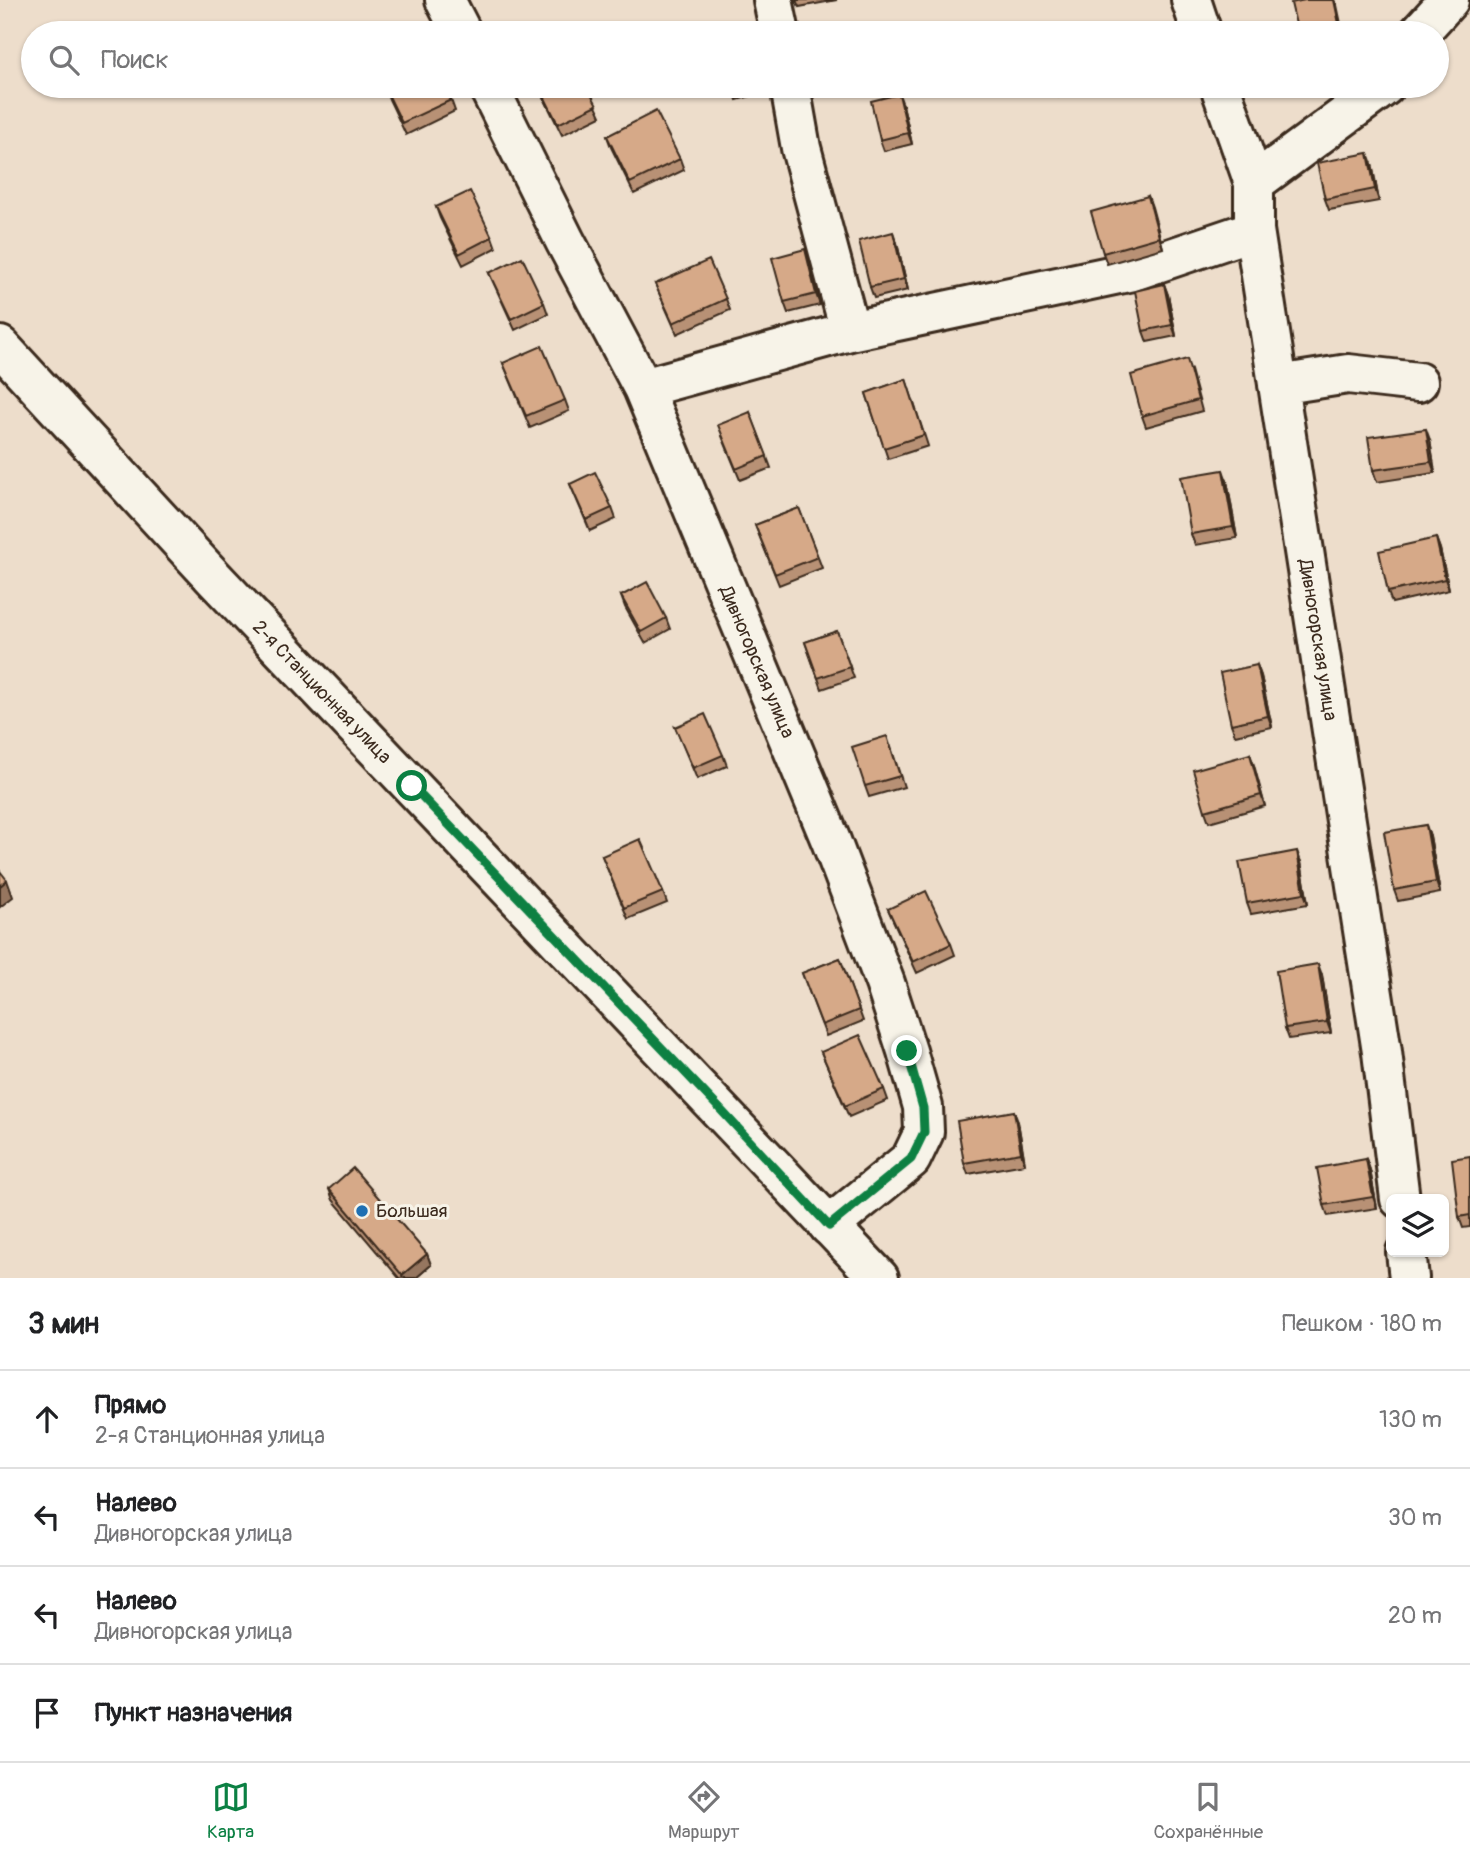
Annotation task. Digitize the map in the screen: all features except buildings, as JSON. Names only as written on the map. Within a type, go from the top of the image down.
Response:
[{"type":"street","points":[[445,0],[456,21]]},
{"type":"street","points":[[774,0],[778,21]]},
{"type":"street","points":[[1191,0],[1198,21]]},
{"type":"street","points":[[1430,21],[1449,0]]},
{"type":"street","name":"Дивногорская улица","points":[[494,98],[643,388],[831,841],[885,983],[923,1108],[924,1132],[911,1159],[829,1226]]},
{"type":"street","points":[[792,98],[801,148],[850,331]]},
{"type":"street","name":"Дивногорская улица","points":[[1224,98],[1254,183],[1254,230],[1382,1052],[1398,1194]]},
{"type":"street","points":[[1254,183],[1369,98]]},
{"type":"street","points":[[643,388],[850,331],[1133,271],[1254,230]]},
{"type":"street","name":"2-я Станционная улица","points":[[0,346],[213,577],[879,1278]]},
{"type":"street","points":[[1278,385],[1348,374],[1418,382]]},
{"type":"street","points":[[1407,1257],[1409,1278]]},
{"type":"place","name":"Большая","points":[[362,1211]]},
{"type":"route","points":[[412,786],[829,1226],[911,1159],[924,1132],[923,1108],[907,1051]]}]
